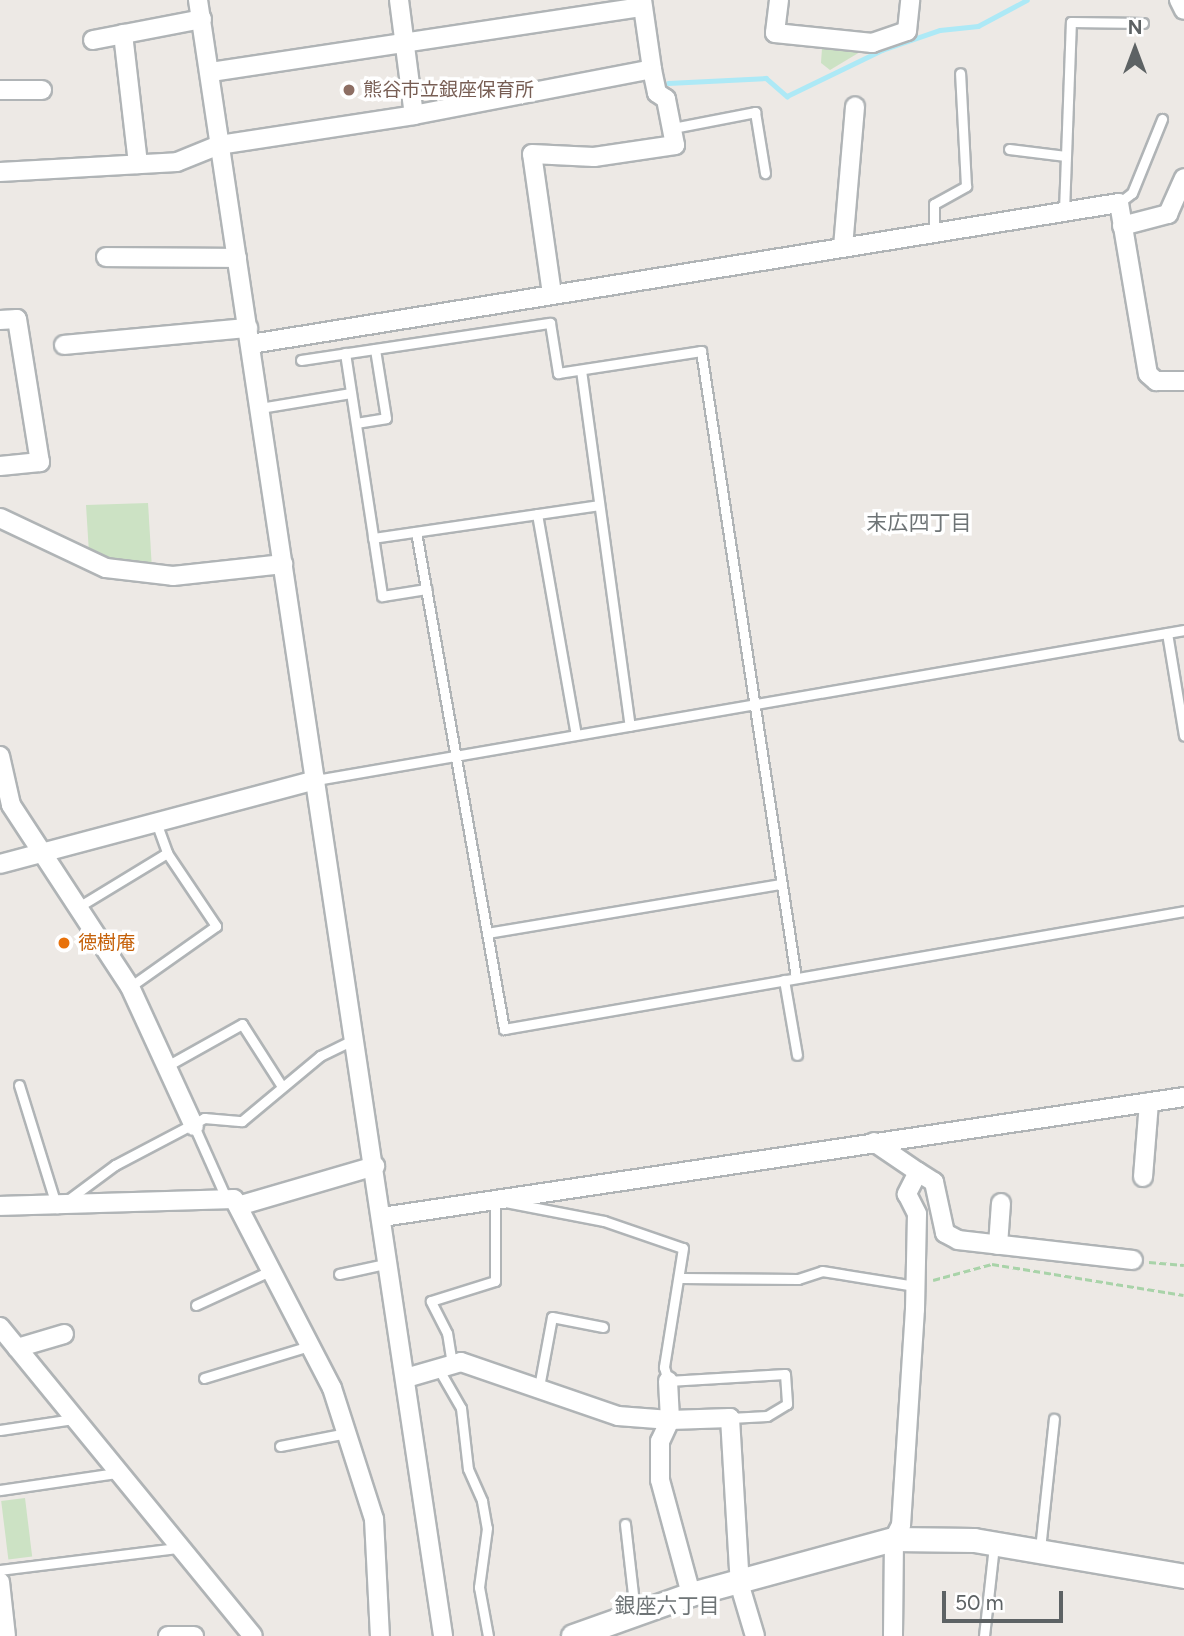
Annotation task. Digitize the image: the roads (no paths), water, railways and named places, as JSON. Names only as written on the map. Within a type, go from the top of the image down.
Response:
[{"type":"street","points":[[198,0],[375,1166],[443,1636]]},
{"type":"street","points":[[399,0],[414,115]]},
{"type":"street","points":[[779,0],[775,33],[872,43],[907,30],[909,0]]},
{"type":"street","points":[[1179,0],[1184,10]]},
{"type":"street","points":[[211,72],[642,4],[652,69],[673,128],[675,145],[593,156],[532,154],[552,294]]},
{"type":"street","points":[[93,40],[202,19]]},
{"type":"street","points":[[123,34],[138,164]]},
{"type":"street","points":[[0,172],[177,162],[219,145],[414,115],[652,69]]},
{"type":"street","points":[[0,90],[42,90]]},
{"type":"street","points":[[843,247],[855,107]]},
{"type":"street","points":[[1122,226],[1168,214],[1184,178]]},
{"type":"street","points":[[64,345],[249,336],[552,294],[934,235],[1119,203],[1148,374],[1156,381],[1184,381]]},
{"type":"street","points":[[106,257],[237,258]]},
{"type":"street","points":[[0,320],[17,319],[40,462],[0,466]]},
{"type":"street","points":[[0,518],[107,568],[173,576],[283,564]]},
{"type":"street","points":[[0,756],[11,805],[74,910],[130,987],[194,1126]]},
{"type":"street","points":[[0,864],[316,780]]},
{"type":"street","points":[[382,1217],[1184,1097]]},
{"type":"street","points":[[1143,1177],[1149,1102]]},
{"type":"street","points":[[874,1142],[934,1182],[945,1233],[998,1245],[1133,1260]]},
{"type":"street","points":[[0,1206],[57,1208],[232,1202],[375,1166]]},
{"type":"street","points":[[893,1636],[894,1539],[901,1525],[915,1286],[917,1214],[907,1194],[918,1172]]},
{"type":"street","points":[[232,1202],[272,1270],[309,1346],[346,1433],[374,1519],[380,1636]]},
{"type":"street","points":[[998,1245],[1001,1203]]},
{"type":"street","points":[[0,1327],[177,1548],[253,1636]]},
{"type":"street","points":[[17,1348],[64,1334]]},
{"type":"street","points":[[405,1378],[445,1366],[539,1387],[618,1416],[670,1420],[730,1418],[740,1586],[755,1636]]},
{"type":"street","points":[[668,1381],[670,1420],[660,1441],[660,1480],[691,1594]]},
{"type":"street","points":[[573,1636],[691,1594],[740,1586],[894,1539],[994,1544],[1184,1576]]},
{"type":"street","points":[[0,1582],[6,1636]]},
{"type":"street","points":[[167,1636],[194,1636]]},
{"type":"lane","points":[[1064,211],[1071,22],[1143,23]]},
{"type":"lane","points":[[934,235],[934,204],[966,186],[960,73]]},
{"type":"lane","points":[[673,128],[755,112],[765,173]]},
{"type":"lane","points":[[1119,203],[1132,193],[1162,119]]},
{"type":"lane","points":[[1009,149],[1066,156]]},
{"type":"lane","points":[[301,360],[550,323],[558,373],[701,351],[796,978]]},
{"type":"lane","points":[[356,423],[386,418],[376,349]]},
{"type":"lane","points":[[345,353],[382,596],[426,589]]},
{"type":"lane","points":[[581,370],[630,726]]},
{"type":"lane","points":[[260,408],[351,393]]},
{"type":"lane","points":[[373,538],[599,505]]},
{"type":"lane","points":[[537,514],[576,735]]},
{"type":"lane","points":[[416,532],[504,1029],[1184,911]]},
{"type":"lane","points":[[316,780],[1184,630]]},
{"type":"lane","points":[[1167,633],[1184,736]]},
{"type":"lane","points":[[130,987],[216,926],[167,853],[156,822]]},
{"type":"lane","points":[[74,910],[167,853]]},
{"type":"lane","points":[[487,933],[781,884]]},
{"type":"lane","points":[[784,980],[797,1055]]},
{"type":"lane","points":[[167,1066],[242,1024],[281,1085]]},
{"type":"lane","points":[[19,1085],[57,1208],[115,1164],[194,1126],[204,1118],[242,1121],[281,1085],[355,1039]]},
{"type":"lane","points":[[194,1126],[232,1202]]},
{"type":"lane","points":[[488,1636],[479,1587],[487,1528],[482,1501],[468,1469],[461,1408],[445,1366],[447,1333],[431,1301],[495,1281],[495,1200],[604,1221],[683,1248],[681,1278],[664,1367],[668,1381],[785,1374],[787,1404],[767,1416],[730,1418]]},
{"type":"lane","points":[[339,1274],[389,1263]]},
{"type":"lane","points":[[196,1305],[272,1270]]},
{"type":"lane","points":[[681,1278],[798,1279],[822,1270],[915,1286]]},
{"type":"lane","points":[[539,1387],[552,1317],[603,1327]]},
{"type":"lane","points":[[204,1378],[309,1346]]},
{"type":"lane","points":[[0,1430],[74,1419]]},
{"type":"lane","points":[[1039,1552],[1054,1419]]},
{"type":"lane","points":[[280,1446],[346,1433]]},
{"type":"lane","points":[[0,1490],[117,1473]]},
{"type":"lane","points":[[625,1524],[635,1615]]},
{"type":"lane","points":[[984,1636],[994,1544]]},
{"type":"lane","points":[[0,1570],[177,1548]]},
{"type":"waterway","points":[[668,83],[766,78],[787,96],[882,50],[940,30],[978,26],[1027,0]]},
{"type":"place","name":"熊谷市立銀座保育所","points":[[349,90]]},
{"type":"place","name":"徳樹庵","points":[[64,943]]},
{"type":"district","name":"末広四丁目","points":[[919,523]]},
{"type":"district","name":"銀座六丁目","points":[[667,1606]]}]
